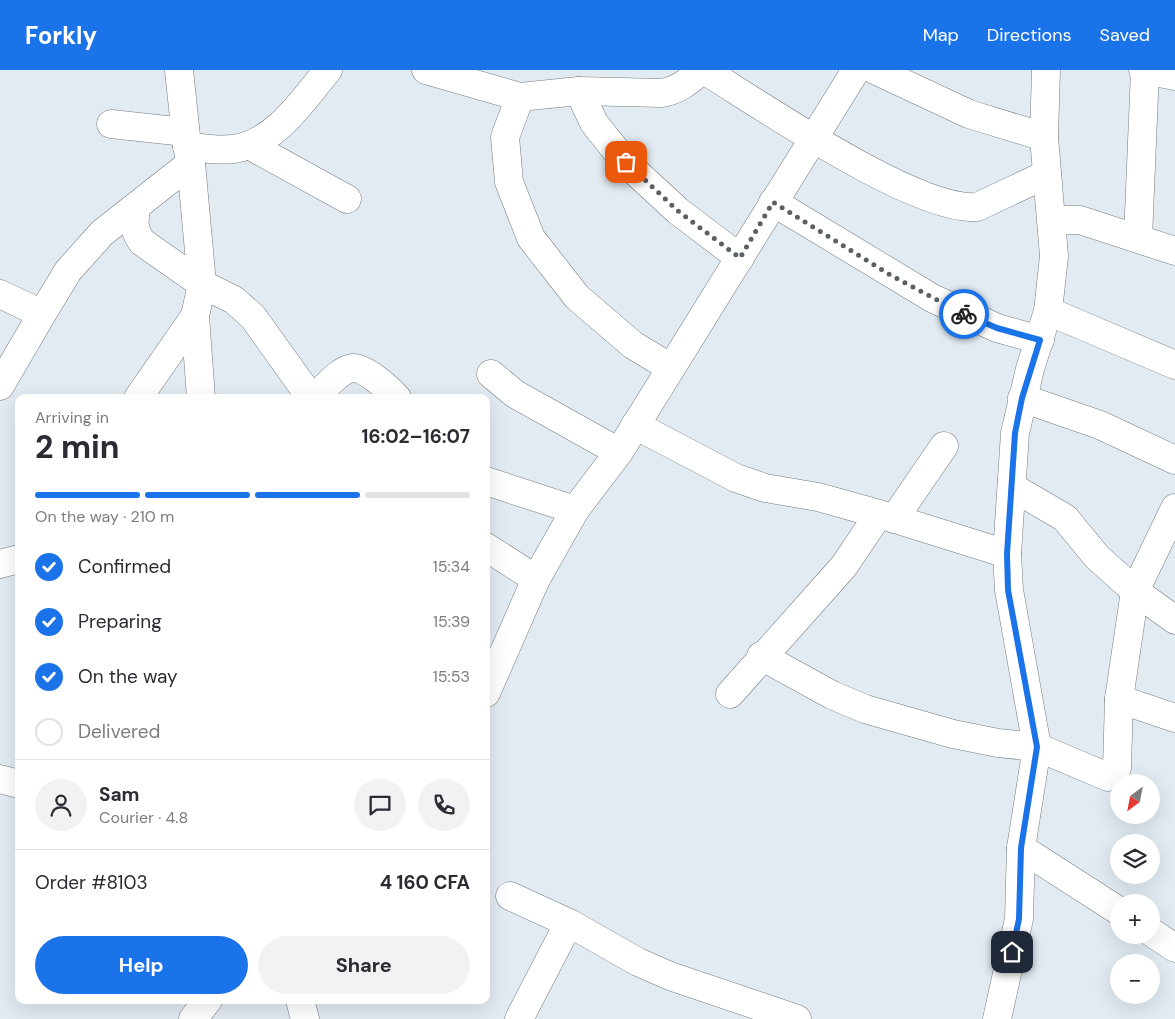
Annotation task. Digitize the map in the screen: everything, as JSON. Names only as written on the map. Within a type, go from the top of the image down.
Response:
[{"type":"street","points":[[179,70],[202,284],[195,316],[201,394]]},
{"type":"street","points":[[111,124],[188,147],[220,150],[249,145],[263,138],[282,123],[328,70]]},
{"type":"street","points":[[426,70],[520,97],[579,91],[647,93],[674,91],[703,70],[878,174],[931,199],[964,208],[986,204],[1047,174]]},
{"type":"street","points":[[490,684],[536,579],[575,510],[619,452],[856,70]]},
{"type":"street","points":[[874,70],[969,114],[1044,137]]},
{"type":"street","points":[[998,1019],[1019,919],[1021,848],[1037,747],[1008,590],[1007,554],[1015,433],[1022,398],[1048,311],[1054,256],[1044,137],[1046,70]]},
{"type":"street","points":[[1138,238],[1144,70],[1175,76]]},
{"type":"street","points":[[579,91],[594,123],[626,162],[678,211],[740,258]]},
{"type":"street","points":[[520,97],[505,137],[509,182],[531,238],[577,297],[633,345],[671,368]]},
{"type":"street","points":[[249,145],[347,199]]},
{"type":"street","points":[[0,386],[68,271],[102,233],[136,207],[188,147]]},
{"type":"street","points":[[773,202],[932,298],[997,328],[1040,340]]},
{"type":"street","points":[[136,207],[135,233],[142,242],[202,284],[234,300],[253,317],[308,394]]},
{"type":"street","points":[[1052,220],[1080,220],[1175,250]]},
{"type":"street","points":[[0,294],[42,314]]},
{"type":"street","points":[[1048,311],[1175,365]]},
{"type":"street","points":[[141,394],[195,316]]},
{"type":"street","points":[[319,394],[344,371],[352,367],[360,369],[388,388],[393,394]]},
{"type":"street","points":[[491,374],[515,394],[619,452]]},
{"type":"street","points":[[1022,398],[1100,425],[1175,460]]},
{"type":"street","points":[[635,425],[736,478],[765,488],[818,496],[1007,554]]},
{"type":"street","points":[[730,694],[844,566],[944,446]]},
{"type":"street","points":[[490,482],[575,510]]},
{"type":"street","points":[[1012,487],[1065,518],[1097,557],[1135,591],[1175,620]]},
{"type":"street","points":[[762,656],[832,696],[865,709],[953,734],[998,743],[1037,747],[1108,777],[1114,775],[1117,768],[1119,699],[1135,591],[1175,508]]},
{"type":"street","points":[[490,550],[536,579]]},
{"type":"street","points":[[0,564],[15,560]]},
{"type":"street","points":[[1119,699],[1175,718]]},
{"type":"street","points":[[0,779],[15,783]]},
{"type":"street","points":[[1021,848],[1110,905]]},
{"type":"street","points":[[510,896],[571,924],[638,962],[670,976],[797,1019]]},
{"type":"street","points":[[519,1019],[562,936],[571,924]]},
{"type":"street","points":[[1160,938],[1175,948]]},
{"type":"street","points":[[194,1019],[205,1004]]},
{"type":"street","points":[[301,1004],[305,1019]]},
{"type":"way so far","points":[[626,162],[678,211],[740,258],[773,202],[892,276],[964,314]]},
{"type":"route","points":[[964,314],[997,328],[1040,340],[1022,398],[1015,433],[1007,554],[1008,590],[1037,747],[1021,848],[1019,919],[1012,952]]}]
